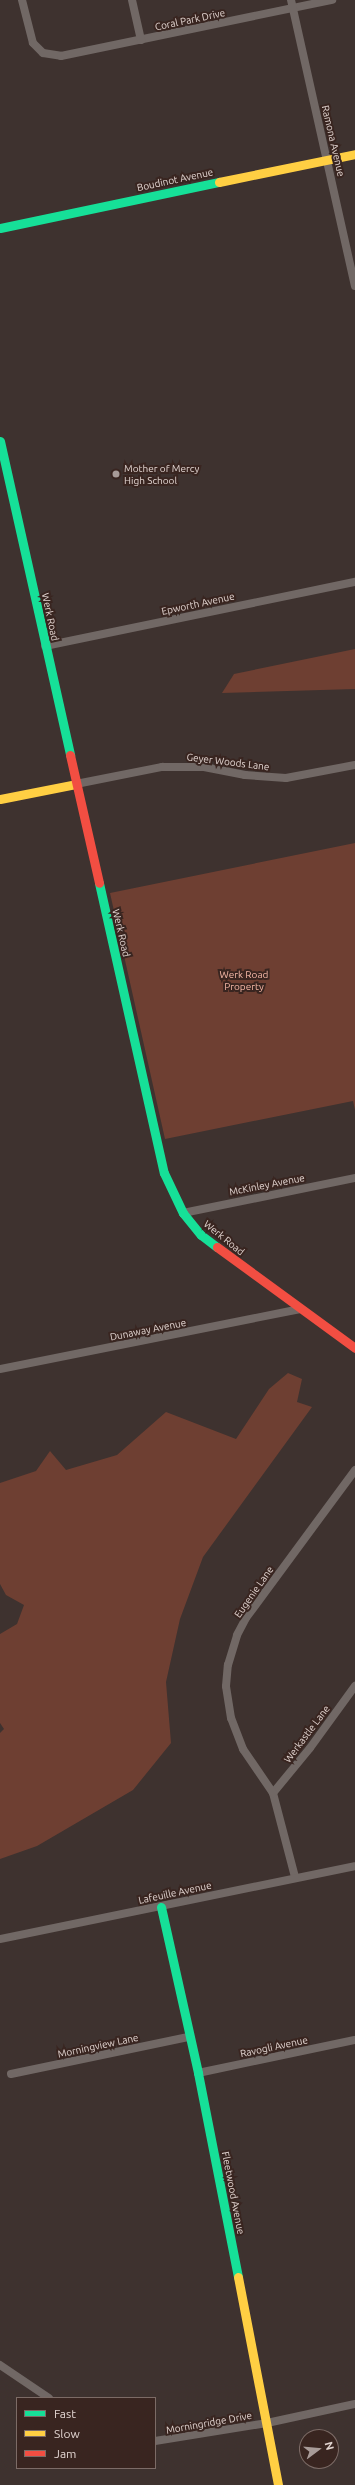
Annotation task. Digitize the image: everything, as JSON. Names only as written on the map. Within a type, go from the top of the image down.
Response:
[{"type":"street","name":"Coral Park Drive","points":[[22,0],[28,31],[38,48],[54,56],[75,54],[141,40],[292,4],[332,0]]},
{"type":"street","points":[[132,0],[141,40]]},
{"type":"street","name":"Ramona Avenue","points":[[292,4],[355,286]]},
{"type":"street","name":"Boudinot Avenue","points":[[0,228],[355,154]]},
{"type":"street","name":"Werk Road","points":[[0,440],[158,1150],[169,1185],[190,1224],[219,1250],[355,1348]]},
{"type":"street","name":"Epworth Avenue","points":[[45,646],[355,582]]},
{"type":"street","name":"Geyer Woods Lane","points":[[76,784],[162,767],[204,767],[265,778],[302,776],[355,765]]},
{"type":"street","points":[[0,799],[76,784]]},
{"type":"street","name":"McKinley Avenue","points":[[184,1213],[355,1178]]},
{"type":"street","name":"Dunaway Avenue","points":[[0,1369],[300,1309]]},
{"type":"street","name":"Eugenie Lane","points":[[295,1877],[273,1793],[243,1749],[230,1718],[226,1686],[232,1650],[246,1618],[355,1470]]},
{"type":"street","name":"Werkastle Lane","points":[[273,1793],[306,1753],[355,1686]]},
{"type":"street","name":"Lafeuille Avenue","points":[[0,1939],[161,1907],[295,1877],[355,1866]]},
{"type":"street","name":"Fleetwood Avenue","points":[[161,1907],[188,2037],[198,2073],[278,2485]]},
{"type":"street","name":"Morningview Lane","points":[[11,2074],[188,2037]]},
{"type":"street","name":"Ravogli Avenue","points":[[198,2073],[355,2040]]},
{"type":"street","points":[[0,2365],[47,2397]]},
{"type":"street","name":"Morningridge Drive","points":[[156,2441],[267,2423],[355,2404]]},
{"type":"green space","points":[[355,649],[355,689],[222,693],[234,674]]},
{"type":"green space","name":"Werk Road Property","points":[[355,843],[355,1110],[353,1101],[165,1139],[110,893]]},
{"type":"green space","points":[[288,1373],[302,1379],[297,1402],[312,1407],[203,1557],[180,1619],[166,1682],[171,1743],[133,1790],[37,1846],[0,1859],[0,1733],[4,1729],[0,1723],[0,1634],[17,1624],[24,1605],[6,1595],[0,1584],[0,1483],[36,1471],[50,1451],[66,1470],[117,1455],[166,1412],[236,1439],[269,1389]]},
{"type":"traffic: fast","points":[[0,228],[219,182]]},
{"type":"traffic: fast","points":[[0,441],[70,755]]},
{"type":"traffic: fast","points":[[99,883],[164,1173],[183,1213],[201,1235],[217,1247]]},
{"type":"traffic: fast","points":[[161,1907],[198,2073],[238,2277]]},
{"type":"traffic: slow","points":[[219,182],[355,154]]},
{"type":"traffic: slow","points":[[0,799],[76,784]]},
{"type":"traffic: slow","points":[[238,2277],[278,2485]]},
{"type":"traffic: jam","points":[[70,755],[99,883]]},
{"type":"traffic: jam","points":[[217,1247],[355,1348]]},
{"type":"place","name":"Mother of Mercy High School","points":[[116,474]]}]
